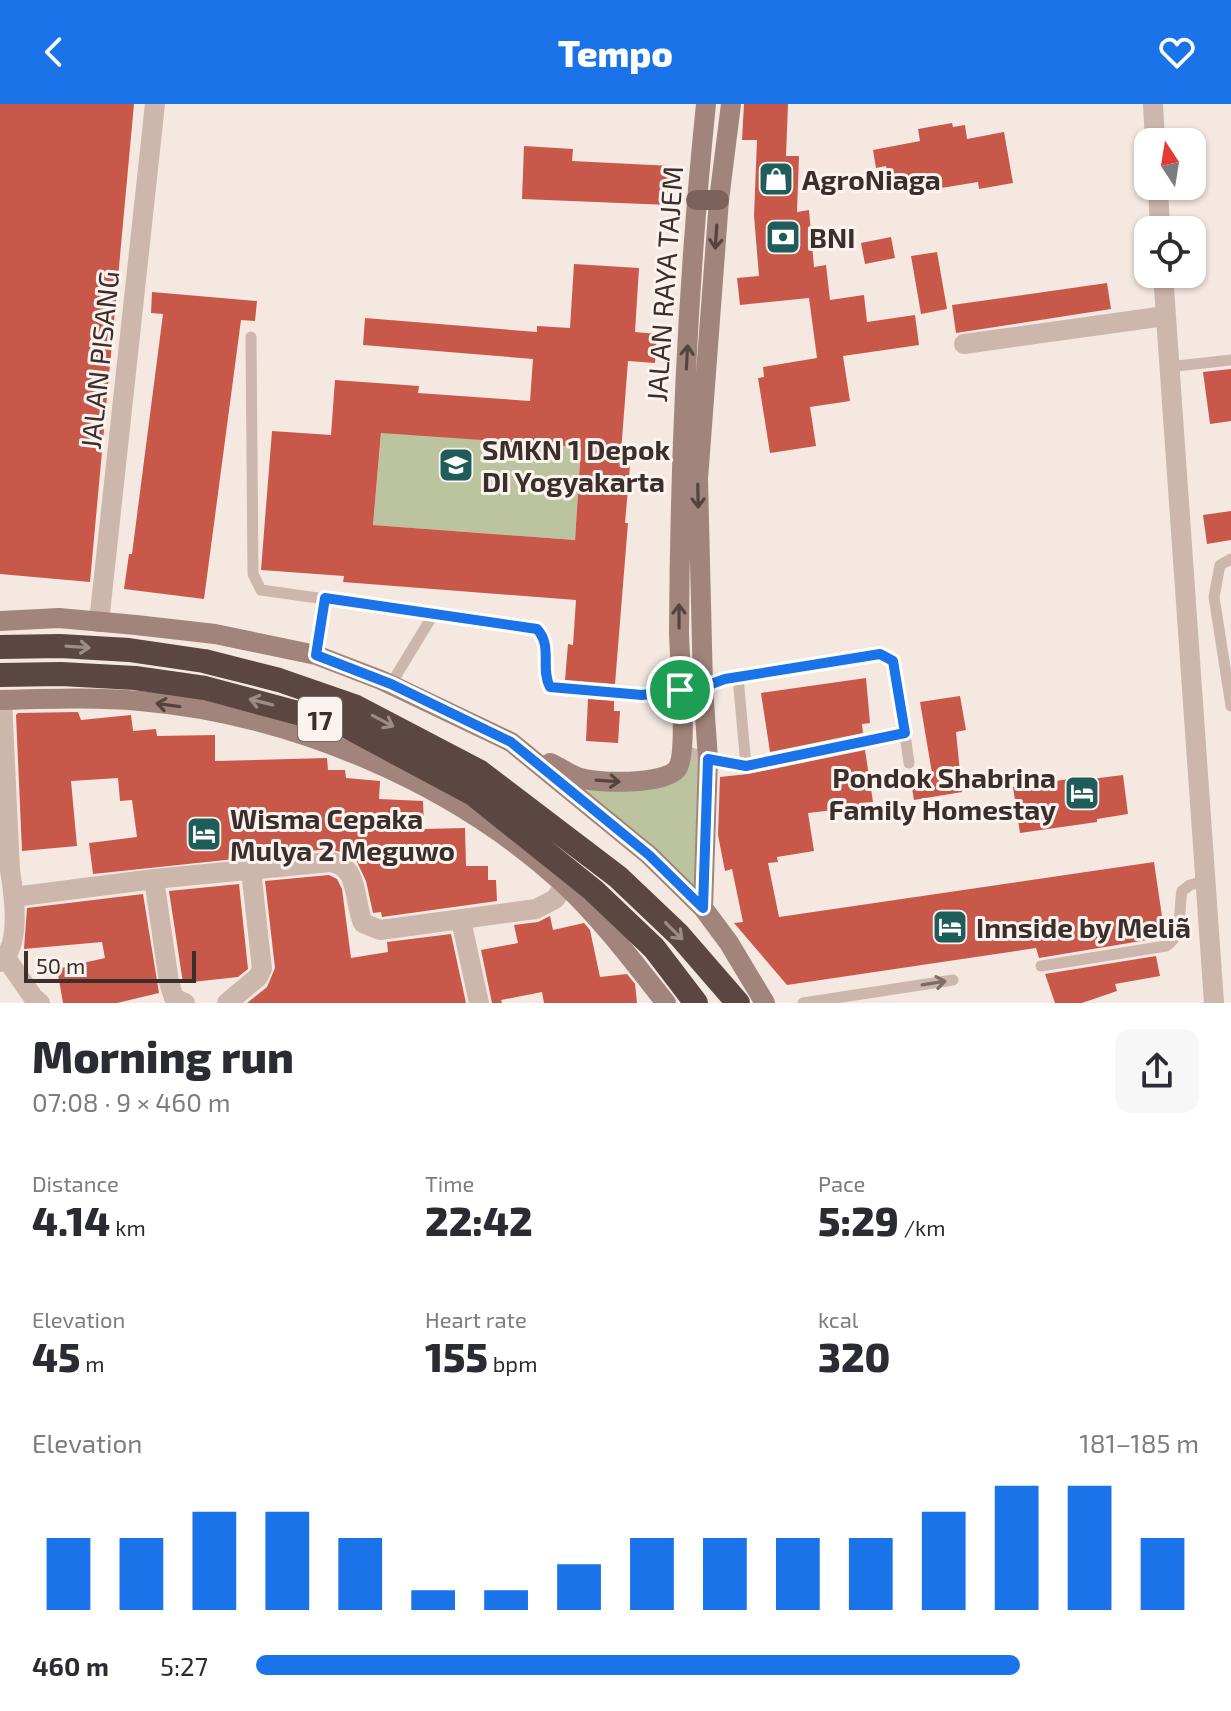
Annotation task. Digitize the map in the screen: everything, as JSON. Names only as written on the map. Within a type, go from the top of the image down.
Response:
[{"type":"highway","name":"17","points":[[0,647],[129,650],[204,661],[279,680],[354,706],[480,772],[618,877],[679,935],[738,1003]]},
{"type":"highway","name":"17","points":[[0,675],[135,678],[205,688],[346,726],[473,794],[593,890],[654,948],[696,1003]]},
{"type":"main road","points":[[696,200],[719,200]]},
{"type":"street","name":"JALAN PISANG","points":[[99,622],[155,104]]},
{"type":"street","name":"JALAN RAYA TAJEM","points":[[683,750],[680,479],[696,200],[706,104]]},
{"type":"street","name":"JALAN RAYA TAJEM","points":[[703,908],[708,759],[703,687],[698,479],[719,200],[731,104]]},
{"type":"street","points":[[1153,104],[1154,128]]},
{"type":"street","points":[[1164,288],[1214,1003]]},
{"type":"street","points":[[964,344],[1165,316]]},
{"type":"street","points":[[0,621],[59,618],[215,634],[316,655],[391,684],[579,778],[617,782],[660,779],[675,772],[682,760],[683,750]]},
{"type":"street","points":[[40,1003],[3,960],[10,950],[14,929],[7,898],[10,870],[1,700],[139,701],[204,710],[295,733],[366,760],[450,802],[516,844],[565,885],[666,1003]]},
{"type":"street","points":[[511,742],[649,855],[703,908],[729,943],[765,1003]]},
{"type":"street","points":[[7,898],[154,879],[330,862],[341,863],[350,872],[363,923],[380,930],[536,909],[555,899],[565,885]]},
{"type":"street","points":[[227,1003],[258,977],[262,969],[251,870]]},
{"type":"street","points":[[154,879],[173,1001]]},
{"type":"street","points":[[461,920],[479,1003]]},
{"type":"lane","points":[[251,337],[253,574],[261,590],[537,629],[546,643],[546,679],[550,687],[642,695],[703,687],[738,677],[880,654],[893,661],[909,763]]},
{"type":"lane","points":[[1168,367],[1231,360]]},
{"type":"lane","points":[[1231,559],[1220,565],[1214,597],[1231,706]]},
{"type":"lane","points":[[316,655],[325,598]]},
{"type":"lane","points":[[391,684],[433,615]]},
{"type":"lane","points":[[738,677],[746,766]]},
{"type":"lane","points":[[683,750],[708,759],[746,766],[905,733]]},
{"type":"lane","points":[[1041,966],[1166,946],[1176,938],[1179,928],[1177,915],[1182,891],[1205,881]]},
{"type":"lane","points":[[803,1003],[953,980]]},
{"type":"green space","points":[[385,391],[391,433],[581,447],[575,540],[373,525]]},
{"type":"green space","points":[[688,756],[704,762],[697,894],[533,757],[618,787]]},
{"type":"building","points":[[0,104],[134,104],[90,582],[0,574]]},
{"type":"building","points":[[744,104],[788,104],[786,156],[799,156],[797,212],[809,210],[814,267],[826,265],[830,300],[864,295],[867,322],[915,315],[919,345],[843,356],[850,401],[810,407],[816,446],[770,453],[758,378],[764,377],[763,367],[817,358],[809,298],[740,305],[737,278],[759,276],[754,216],[757,140],[742,140]]},
{"type":"building","points":[[952,123],[953,127],[965,125],[967,139],[1004,132],[1013,183],[979,189],[978,182],[917,192],[915,182],[890,186],[886,166],[876,168],[873,150],[920,141],[918,129]]},
{"type":"building","points":[[524,146],[573,149],[572,161],[672,166],[669,205],[522,199]]},
{"type":"building","points":[[891,237],[895,258],[865,264],[861,243]]},
{"type":"building","points":[[937,252],[947,309],[921,314],[911,256]]},
{"type":"building","points":[[574,264],[639,268],[635,332],[657,334],[655,363],[628,361],[620,465],[630,465],[625,523],[628,523],[615,684],[565,680],[568,644],[573,645],[576,600],[343,582],[344,576],[261,570],[272,431],[331,435],[335,380],[419,386],[418,393],[530,401],[533,359],[363,345],[365,318],[537,332],[537,326],[570,328]],"holes":[[[381,433],[581,447],[575,540],[373,525]]]},
{"type":"building","points":[[1107,283],[1111,309],[956,333],[952,305]]},
{"type":"building","points":[[152,292],[257,301],[255,321],[241,320],[204,599],[124,589],[129,554],[132,554],[163,314],[151,313]]},
{"type":"building","points":[[1231,369],[1231,421],[1210,424],[1203,372]]},
{"type":"building","points":[[1231,511],[1231,540],[1207,544],[1203,515]]},
{"type":"building","points":[[866,678],[870,723],[862,724],[863,733],[770,752],[761,693]]},
{"type":"building","points":[[960,696],[966,730],[956,732],[962,792],[914,800],[910,776],[932,773],[920,702]]},
{"type":"building","points":[[588,699],[614,701],[614,711],[620,711],[618,743],[586,741]]},
{"type":"building","points":[[78,712],[81,720],[131,715],[133,731],[156,729],[157,736],[215,735],[215,761],[327,758],[328,770],[345,770],[346,778],[380,781],[379,799],[423,801],[424,829],[465,828],[466,866],[488,866],[488,880],[496,880],[497,901],[382,917],[381,912],[373,913],[366,881],[357,862],[344,853],[329,849],[93,874],[89,843],[137,837],[132,800],[120,801],[118,778],[71,781],[77,846],[22,851],[16,715]]},
{"type":"building","name":"Innside by Meliã","points":[[865,750],[873,802],[859,803],[860,807],[808,813],[814,851],[777,857],[778,862],[768,863],[779,917],[1154,862],[1164,930],[1152,932],[1153,939],[1039,958],[1036,948],[787,985],[734,923],[743,922],[732,869],[725,871],[718,835],[720,777]]},
{"type":"building","points":[[1123,775],[1128,814],[1097,819],[1097,822],[1020,833],[1013,787],[1091,776],[1091,779]]},
{"type":"building","points":[[329,875],[337,879],[342,889],[351,958],[388,952],[387,942],[451,934],[466,1003],[247,1003],[267,987],[275,968],[265,881]]},
{"type":"building","points":[[239,884],[248,969],[238,977],[183,983],[169,891]]},
{"type":"building","points":[[143,894],[159,993],[117,1003],[63,1003],[57,969],[105,958],[102,942],[24,949],[27,908]]},
{"type":"building","points":[[550,916],[553,930],[584,923],[590,930],[600,977],[627,974],[635,984],[637,1003],[544,1003],[542,992],[492,1003],[481,950],[518,943],[514,925],[538,922]]},
{"type":"building","points":[[1156,956],[1160,976],[1115,984],[1117,991],[1082,1003],[1055,1003],[1045,974]]},
{"type":"place","name":"AgroNiaga","points":[[776,179]]},
{"type":"place","name":"BNI","points":[[783,237]]},
{"type":"place","name":"SMKN 1 Depok DI Yogyakarta","points":[[456,465]]},
{"type":"place","name":"Pondok Shabrina Family Homestay","points":[[1082,793]]},
{"type":"place","name":"Wisma Cepaka Mulya 2 Meguwo","points":[[204,834]]},
{"type":"place","name":"Innside by Meliã","points":[[950,927]]},
{"type":"route","points":[[325,598],[537,629],[546,643],[546,679],[550,687],[642,695],[680,690],[703,687],[725,679],[880,654],[893,661],[905,733],[746,766],[708,759],[703,908],[649,855],[511,742],[391,684],[316,655],[325,598]]}]
